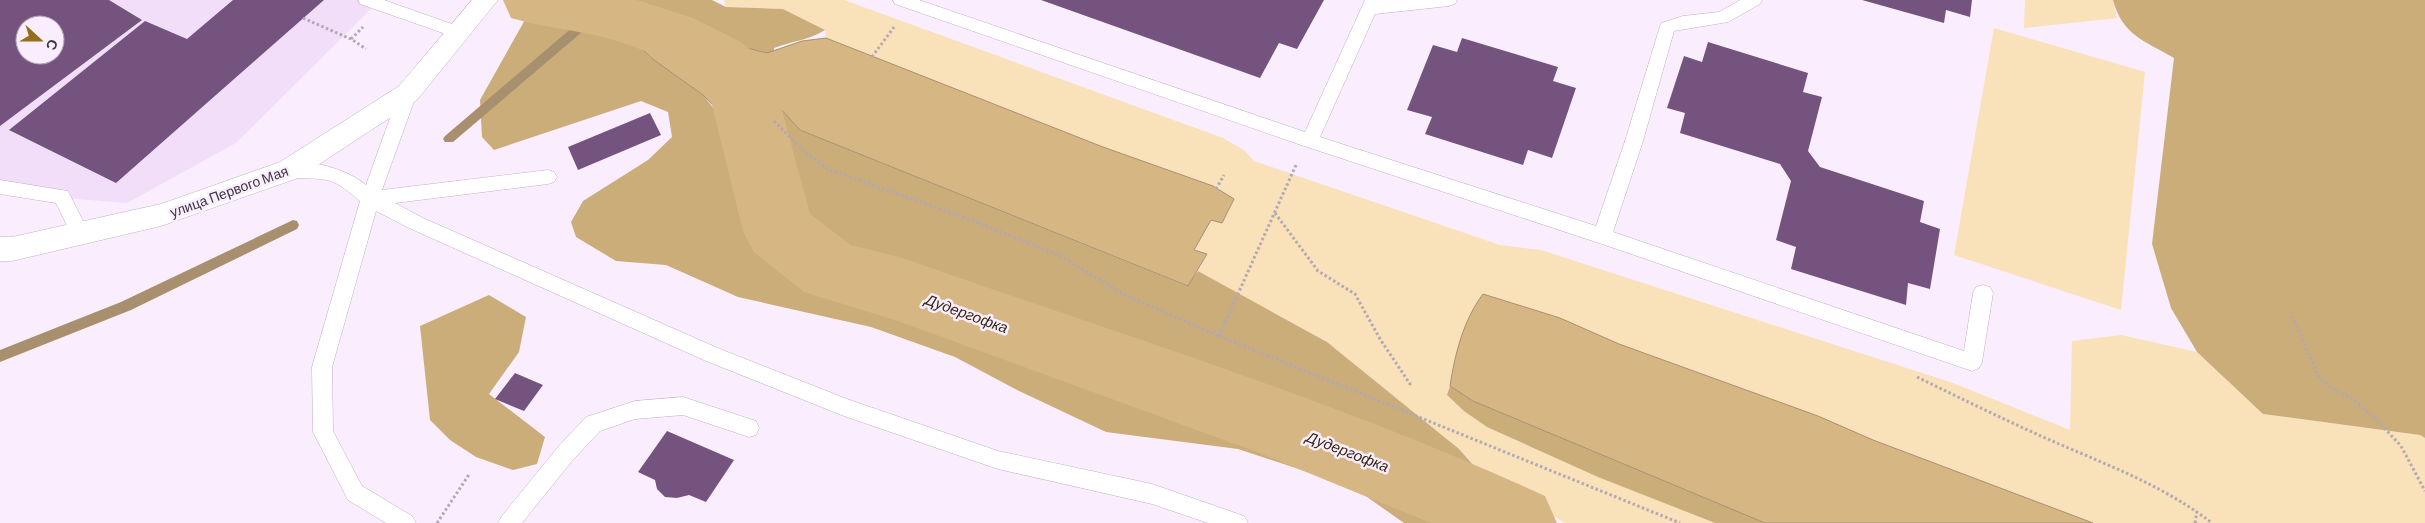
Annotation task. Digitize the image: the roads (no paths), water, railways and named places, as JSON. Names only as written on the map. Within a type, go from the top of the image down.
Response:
[{"type":"main road","name":"улица Первого Мая","points":[[0,249],[12,249],[161,215],[289,170],[408,93],[486,0]]},
{"type":"lane","points":[[366,0],[460,33]]},
{"type":"lane","points":[[901,0],[1310,141],[1602,236],[1972,362],[1983,293]]},
{"type":"lane","points":[[1310,141],[1370,4],[1449,0]]},
{"type":"lane","points":[[1602,236],[1634,141],[1667,27],[1683,22],[1722,18],[1754,0]]},
{"type":"lane","points":[[405,523],[355,493],[323,432],[322,367],[370,199],[408,93]]},
{"type":"lane","points":[[289,170],[329,173],[352,183],[370,199],[416,223],[713,355],[844,406],[998,460],[1152,494],[1237,523]]},
{"type":"lane","points":[[370,199],[548,177]]},
{"type":"lane","points":[[0,187],[62,196],[80,233]]},
{"type":"lane","points":[[508,523],[565,454],[593,424],[635,410],[683,406],[749,428]]},
{"type":"waterway","name":"Дудергофка","points":[[534,1],[598,12],[670,35],[718,60],[736,75],[746,103],[779,231],[830,270],[902,290],[1274,423],[1438,486],[1516,523]]},
{"type":"waterway","points":[[449,139],[598,12]]},
{"type":"waterway","points":[[0,356],[126,306],[293,225]]}]
